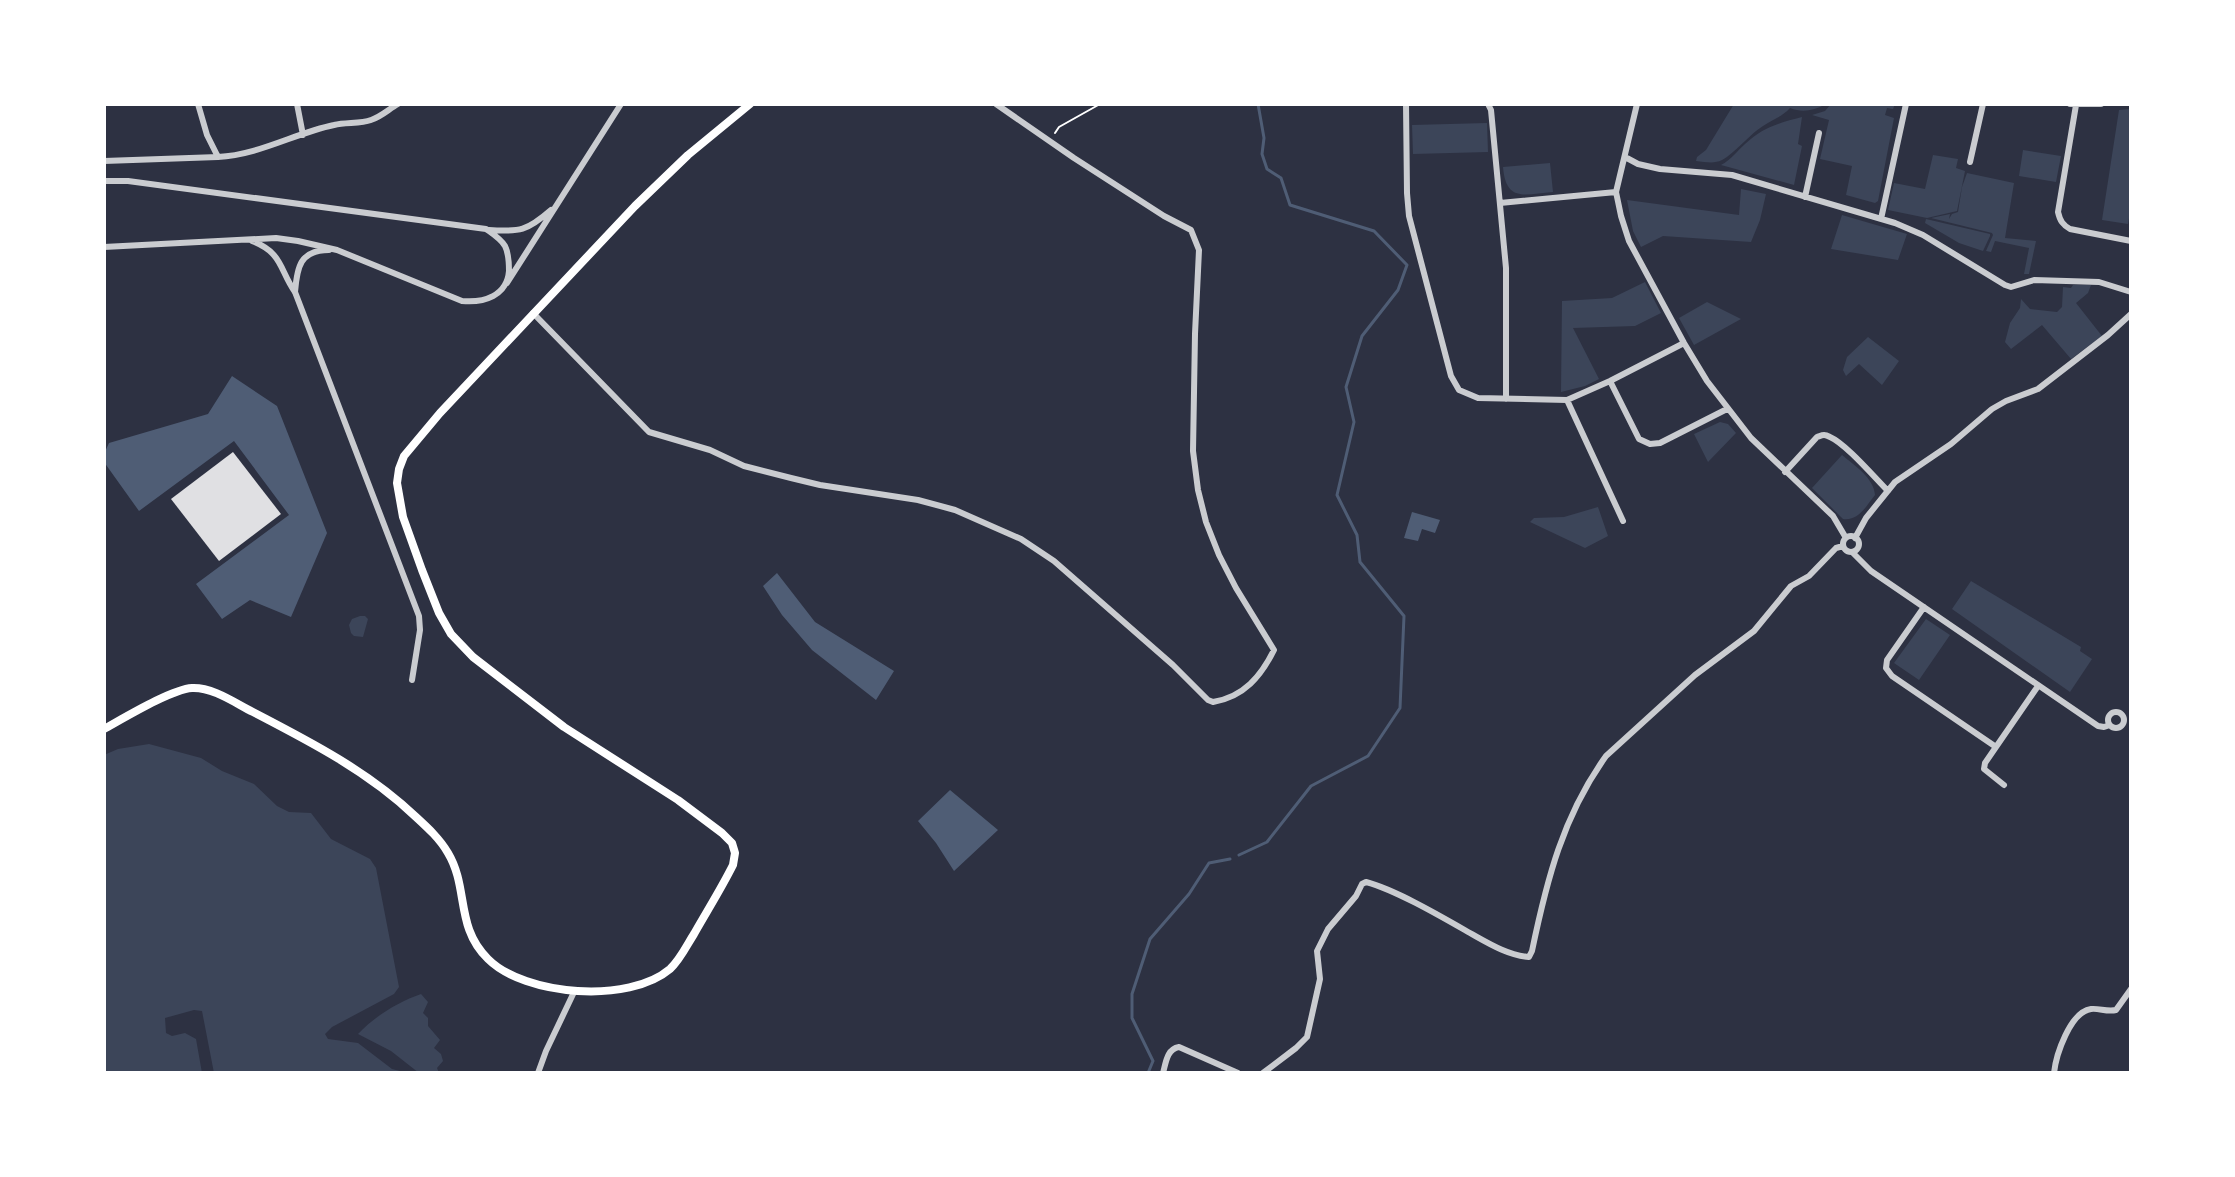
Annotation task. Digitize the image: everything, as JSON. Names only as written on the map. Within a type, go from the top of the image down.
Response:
[{"type":"main road","points":[[104,729],[179,691],[197,688],[216,694],[290,731],[375,782],[402,803],[442,843],[455,868],[470,936],[488,959],[505,972],[531,983],[575,990],[645,984],[673,967],[733,865],[735,853],[732,843],[705,819],[564,727],[473,657],[451,634],[422,570],[399,500],[397,483],[399,469],[412,446],[533,313],[643,198],[688,155],[750,104]]},
{"type":"street","points":[[198,104],[207,135],[218,157]]},
{"type":"street","points":[[297,104],[303,135]]},
{"type":"street","points":[[104,161],[218,157],[244,153],[335,124],[369,121],[380,116],[388,107],[398,104]]},
{"type":"street","points":[[104,247],[276,238],[298,241],[337,250],[462,301],[477,303],[500,292],[512,278],[621,104]]},
{"type":"street","points":[[533,313],[649,432],[710,450],[744,466],[820,485],[918,500],[955,510],[1021,539],[1054,561],[1213,702],[1237,694],[1264,669],[1274,650],[1219,555],[1198,490],[1193,451],[1199,250],[1196,238],[1191,230],[1164,216],[996,104]]},
{"type":"street","points":[[1406,104],[1409,216],[1456,387],[1478,398],[1567,400],[1684,343]]},
{"type":"street","points":[[1488,104],[1500,203],[1507,316],[1506,399]]},
{"type":"street","points":[[1637,104],[1616,192],[1621,216],[1629,241],[1684,343],[1727,409],[1751,438],[1833,516],[1848,551],[1871,571],[2098,726],[2110,725]]},
{"type":"street","points":[[1881,219],[1906,104]]},
{"type":"street","points":[[1970,162],[1983,104]]},
{"type":"street","points":[[2101,104],[2073,105],[2059,219],[2070,229],[2131,241]]},
{"type":"street","points":[[1805,197],[1819,133]]},
{"type":"street","points":[[1625,157],[1638,164],[1660,169],[1732,175],[1909,228],[2011,287],[2034,280],[2099,282],[2131,292]]},
{"type":"street","points":[[104,181],[128,181],[515,232],[527,229],[554,208]]},
{"type":"street","points":[[1500,203],[1616,192]]},
{"type":"street","points":[[486,229],[503,243],[506,250],[509,267],[506,285]]},
{"type":"street","points":[[248,240],[263,245],[275,255],[295,292],[419,616],[420,630],[412,680]]},
{"type":"street","points":[[295,292],[297,272],[309,253],[337,250]]},
{"type":"street","points":[[1263,1073],[1295,1050],[1309,1034],[1320,979],[1317,951],[1328,929],[1364,883],[1415,904],[1495,947],[1529,957],[1552,863],[1578,803],[1606,756],[1700,670],[1754,631],[1791,586],[1819,568],[1836,548],[1855,538],[1866,518],[1895,482],[1951,444],[1992,409],[2038,389],[2131,314]]},
{"type":"street","points":[[1610,381],[1639,439],[1650,444],[1660,443],[1727,409]]},
{"type":"street","points":[[1567,400],[1623,521]]},
{"type":"street","points":[[1785,472],[1817,437],[1824,435],[1832,437],[1888,491]]},
{"type":"street","points":[[1852,552],[1858,547],[1855,538]]},
{"type":"street","points":[[1924,607],[1887,660],[1886,668],[1892,676],[1996,747]]},
{"type":"street","points":[[2004,785],[1984,769],[1985,763],[2038,686]]},
{"type":"street","points":[[2054,1073],[2061,1045],[2072,1024],[2083,1012],[2091,1009],[2116,1010],[2131,989]]},
{"type":"street","points":[[538,1073],[575,990]]},
{"type":"street","points":[[1163,1073],[1167,1056],[1179,1047],[1238,1073]]},
{"type":"path","points":[[1049,141],[1059,127],[1100,104]]},
{"type":"shaded area","points":[[1734,104],[1826,104],[1808,110],[1790,108],[1722,160],[1696,161]]},
{"type":"shaded area","points":[[1831,104],[1895,104],[1893,109],[1887,108],[1885,115],[1894,118],[1878,201],[1875,203],[1846,195],[1852,166],[1820,159],[1829,120],[1812,115],[1825,111]]},
{"type":"shaded area","points":[[2131,109],[2131,207],[2128,224],[2102,220],[2119,110]]},
{"type":"shaded area","points":[[1802,117],[1798,144],[1802,146],[1794,185],[1721,165],[1758,133]]},
{"type":"shaded area","points":[[1487,123],[1488,152],[1413,154],[1412,125]]},
{"type":"shaded area","points":[[2023,150],[2061,156],[2056,182],[2019,176]]},
{"type":"shaded area","points":[[1933,155],[1958,159],[1956,168],[1965,171],[1957,211],[1927,218],[1888,210],[1894,183],[1925,189]]},
{"type":"shaded area","points":[[1550,163],[1553,192],[1519,194],[1508,186],[1503,167]]},
{"type":"shaded area","points":[[1967,173],[2014,183],[2005,238],[2036,241],[2029,274],[2024,274],[2029,248],[1995,241],[1991,252],[1986,251],[1992,233],[1931,218],[1950,214],[1949,219],[1958,212]]},
{"type":"shaded area","points":[[1741,189],[1766,194],[1751,242],[1663,236],[1641,247],[1633,231],[1627,200],[1739,215]]},
{"type":"shaded area","points":[[1842,215],[1907,234],[1898,260],[1831,249]]},
{"type":"shaded area","points":[[1926,219],[1990,236],[1983,251],[1959,243],[1925,223]]},
{"type":"shaded area","points":[[1645,282],[1661,313],[1635,326],[1573,328],[1599,379],[1561,392],[1562,301],[1612,298]]},
{"type":"shaded area","points":[[2073,285],[2091,285],[2088,293],[2076,303],[2102,336],[2071,359],[2042,325],[2011,349],[2005,342],[2021,299],[2030,309],[2057,312],[2062,307],[2063,287],[2071,288]]},
{"type":"shaded area","points":[[1707,302],[1741,319],[1694,345],[1679,318]]},
{"type":"shaded area","points":[[1868,337],[1899,361],[1882,385],[1859,364],[1846,376],[1843,370],[1847,357]]},
{"type":"shaded area","points":[[232,376],[277,406],[327,533],[291,617],[250,600],[222,619],[196,584],[289,515],[234,441],[139,511],[104,462],[109,443],[208,414]]},
{"type":"shaded area","points":[[1720,422],[1728,424],[1736,433],[1708,462],[1694,434]]},
{"type":"shaded area","points":[[1842,455],[1868,478],[1875,495],[1862,512],[1849,519],[1843,519],[1812,488]]},
{"type":"shaded area","points":[[1598,507],[1608,536],[1585,548],[1530,522],[1534,518],[1564,517]]},
{"type":"shaded area","points":[[1412,512],[1440,520],[1435,533],[1422,529],[1418,541],[1404,538]]},
{"type":"shaded area","points":[[777,573],[815,622],[894,671],[876,700],[812,650],[782,615],[763,586]]},
{"type":"shaded area","points":[[1971,581],[2081,647],[2080,651],[2092,659],[2070,692],[1952,609]]},
{"type":"shaded area","points":[[360,616],[368,619],[363,637],[354,636],[349,625],[352,619]]},
{"type":"shaded area","points":[[1926,619],[1950,635],[1919,680],[1894,663]]},
{"type":"shaded area","points":[[149,744],[201,758],[222,771],[254,784],[277,806],[289,812],[311,813],[331,839],[370,859],[376,868],[399,987],[394,994],[332,1027],[325,1034],[328,1039],[358,1043],[392,1069],[408,1073],[214,1073],[202,1011],[194,1010],[165,1018],[166,1033],[172,1036],[185,1033],[196,1039],[202,1073],[104,1073],[104,755],[118,749]]},
{"type":"shaded area","points":[[950,790],[998,830],[954,871],[918,821]]},
{"type":"shaded area","points":[[421,994],[428,1002],[423,1013],[428,1018],[428,1026],[440,1040],[434,1048],[443,1061],[437,1068],[439,1073],[419,1073],[391,1051],[358,1034],[387,1010]]},
{"type":"building","points":[[233,452],[281,514],[219,561],[171,499]]},
{"type":"waterway","points":[[1239,855],[1267,842],[1311,786],[1368,756],[1400,708],[1404,616],[1360,562],[1357,535],[1337,495],[1354,422],[1346,387],[1362,336],[1398,290],[1407,265],[1374,231],[1290,205],[1281,178],[1267,169],[1262,154],[1264,138],[1258,104]]},
{"type":"waterway","points":[[1148,1073],[1153,1061],[1132,1018],[1132,994],[1150,939],[1189,894],[1209,863],[1230,859]]}]
